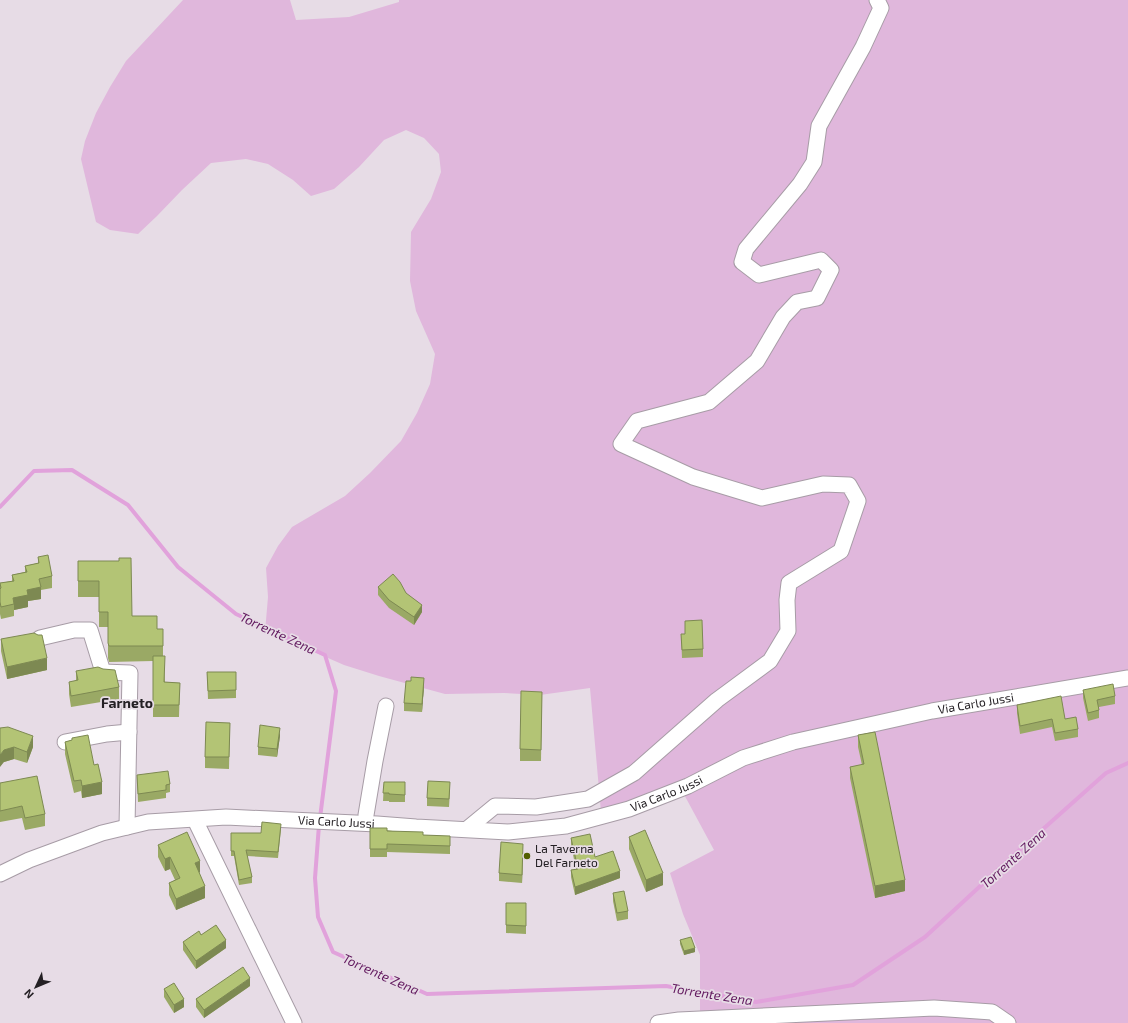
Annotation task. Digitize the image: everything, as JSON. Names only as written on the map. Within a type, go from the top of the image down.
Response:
[{"type":"street","points":[[468,829],[495,806],[536,806],[588,799],[634,773],[717,700],[770,661],[788,631],[787,600],[789,583],[840,551],[858,501],[849,485],[823,484],[762,498],[693,477],[621,444],[637,421],[709,402],[757,361],[783,317],[796,302],[817,298],[831,270],[821,260],[759,275],[742,262],[746,249],[800,184],[814,162],[819,126],[863,47],[881,8],[878,0]]},
{"type":"street","points":[[40,638],[74,630],[90,630],[103,672],[130,673],[127,827]]},
{"type":"street","name":"Via Carlo Jussi","points":[[0,874],[29,860],[102,833],[148,822],[226,817],[348,822],[508,832],[566,826],[629,809],[688,786],[743,758],[793,742],[932,711],[1128,678]]},
{"type":"street","points":[[366,815],[386,706]]},
{"type":"street","points":[[65,742],[107,734],[129,732]]},
{"type":"street","points":[[195,820],[294,1023]]},
{"type":"street","points":[[658,1023],[679,1020],[934,1008],[992,1012],[1008,1023]]},
{"type":"shaded area","points":[[183,0],[290,0],[296,20],[349,17],[399,2],[399,0],[1128,0],[1128,1023],[700,1023],[700,955],[683,914],[670,873],[714,850],[680,787],[601,812],[590,688],[540,695],[504,693],[445,694],[344,665],[265,632],[268,597],[266,568],[278,546],[292,527],[345,496],[401,441],[417,413],[430,384],[435,354],[416,311],[410,281],[411,232],[431,199],[441,172],[439,154],[424,138],[406,130],[384,140],[359,167],[334,189],[311,196],[293,180],[268,164],[246,159],[211,163],[138,234],[110,230],[96,222],[81,159],[85,141],[96,113],[126,61]]},
{"type":"building","points":[[48,555],[52,576],[39,579],[41,587],[27,590],[28,595],[13,598],[14,604],[1,607],[0,583],[14,581],[12,575],[27,572],[25,566],[39,563],[38,557]]},
{"type":"building","points":[[119,558],[131,558],[132,616],[157,616],[157,629],[163,629],[163,646],[109,646],[108,612],[99,612],[99,581],[78,581],[78,561],[119,561]]},
{"type":"building","points":[[393,574],[400,582],[406,593],[422,605],[414,617],[389,600],[378,587]]},
{"type":"building","points":[[702,620],[703,649],[682,650],[681,634],[685,634],[685,621]]},
{"type":"building","points":[[34,633],[42,635],[47,658],[7,667],[1,639]]},
{"type":"building","points":[[153,656],[165,656],[164,682],[180,683],[179,705],[153,705]]},
{"type":"building","points":[[98,667],[115,670],[119,687],[71,696],[69,682],[78,680],[76,671]]},
{"type":"building","points":[[207,672],[236,672],[236,690],[208,691]]},
{"type":"building","points":[[411,677],[424,678],[422,704],[404,703],[406,681],[411,681]]},
{"type":"building","points":[[1113,684],[1115,696],[1097,700],[1099,710],[1088,713],[1083,690]]},
{"type":"building","points":[[521,691],[542,692],[541,750],[520,749]]},
{"type":"building","points":[[1061,696],[1065,719],[1076,717],[1078,729],[1055,733],[1052,719],[1020,726],[1017,705]]},
{"type":"building","points":[[206,722],[230,723],[229,757],[205,757]]},
{"type":"building","points":[[260,725],[280,728],[277,749],[258,747]]},
{"type":"building","points":[[8,727],[33,736],[27,752],[14,747],[4,750],[0,755],[0,728]]},
{"type":"building","points":[[875,732],[905,880],[875,886],[850,767],[864,764],[858,735]]},
{"type":"building","points":[[88,735],[94,765],[98,764],[102,782],[82,786],[81,780],[74,781],[65,742],[72,740],[72,738]]},
{"type":"building","points":[[168,771],[170,784],[166,785],[166,790],[138,794],[137,775]]},
{"type":"building","points":[[37,776],[45,814],[25,818],[22,806],[0,811],[0,783]]},
{"type":"building","points":[[428,781],[450,782],[449,799],[427,798]]},
{"type":"building","points":[[384,782],[405,782],[405,795],[383,793]]},
{"type":"building","points":[[262,822],[281,824],[278,852],[246,850],[252,877],[239,880],[234,851],[231,851],[231,833],[261,833]]},
{"type":"building","points":[[370,828],[387,828],[387,831],[423,832],[423,835],[450,836],[450,846],[387,844],[387,849],[370,849]]},
{"type":"building","points":[[645,830],[663,873],[646,880],[629,837]]},
{"type":"building","points":[[187,832],[200,861],[195,863],[205,886],[176,899],[169,883],[180,878],[170,857],[165,859],[158,845]]},
{"type":"building","points":[[590,834],[595,857],[613,851],[620,871],[575,887],[571,870],[578,869],[571,838]]},
{"type":"building","points":[[501,842],[523,844],[522,875],[499,873]]},
{"type":"building","points":[[624,891],[628,911],[617,913],[613,893]]},
{"type":"building","points":[[506,903],[526,903],[526,926],[506,925]]},
{"type":"building","points":[[216,925],[226,940],[196,961],[183,942],[199,931],[201,935]]},
{"type":"building","points":[[691,937],[695,948],[684,951],[680,940]]},
{"type":"building","points":[[243,967],[250,978],[204,1010],[196,999]]},
{"type":"building","points":[[174,983],[184,999],[174,1005],[164,989]]},
{"type":"waterway","name":"Torrente Zena","points":[[0,507],[34,471],[72,470],[128,505],[178,567],[236,614],[325,655],[336,691],[320,818]]},
{"type":"waterway","name":"Torrente Zena","points":[[319,825],[315,878],[318,917],[333,952],[427,994],[666,986],[756,1002],[853,985],[925,937],[1106,773],[1128,763]]},
{"type":"place","name":"La Taverna Del Farneto","points":[[527,856]]},
{"type":"district","name":"Farneto","points":[[127,703]]}]
